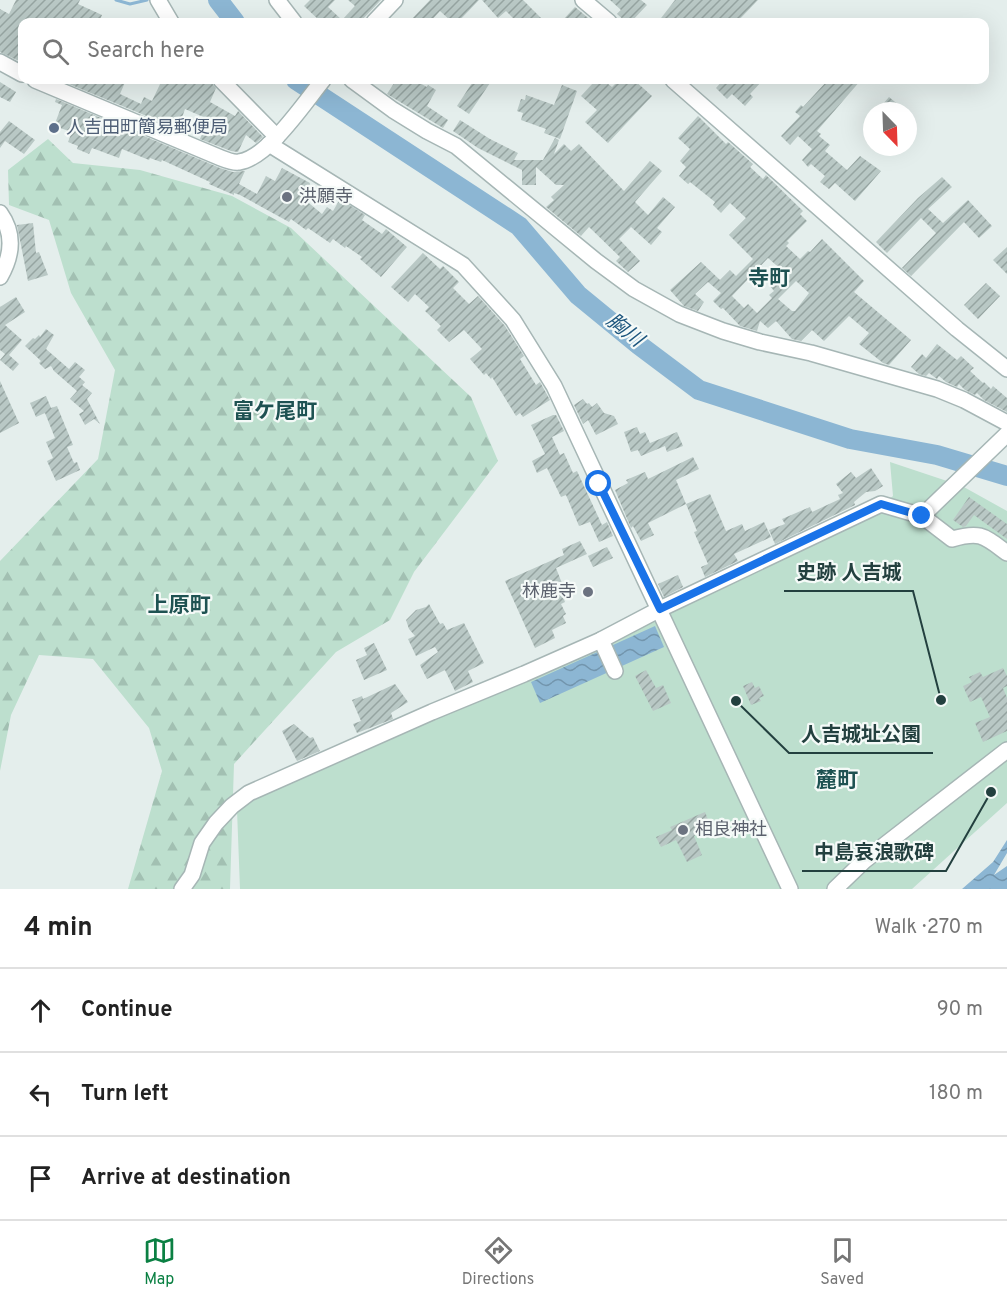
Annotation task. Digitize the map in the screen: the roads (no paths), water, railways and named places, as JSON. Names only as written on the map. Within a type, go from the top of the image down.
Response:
[{"type":"street","points":[[158,0],[169,18]]},
{"type":"street","points":[[278,0],[291,18]]},
{"type":"street","points":[[378,18],[395,0]]},
{"type":"street","points":[[583,0],[604,18]]},
{"type":"street","points":[[0,62],[18,72]]},
{"type":"street","points":[[44,84],[220,158],[238,163],[256,155],[273,140],[320,84]]},
{"type":"street","points":[[224,84],[273,140],[463,266],[513,320],[555,386],[790,889]]},
{"type":"street","points":[[357,84],[393,110],[456,146],[596,261],[634,289],[679,314],[760,342],[811,353],[937,389],[964,400],[1007,423]]},
{"type":"street","points":[[678,84],[957,329],[1007,369]]},
{"type":"street","points":[[0,213],[12,243],[8,263],[0,277]]},
{"type":"street","points":[[922,516],[1007,434]]},
{"type":"street","points":[[182,889],[192,875],[202,843],[232,806],[249,793],[422,716],[603,644],[660,609],[881,504],[922,516],[951,539],[970,534],[986,537],[1007,553]]},
{"type":"street","points":[[603,644],[615,671]]},
{"type":"street","points":[[835,889],[864,861],[1007,750]]},
{"type":"water","points":[[655,626],[664,647],[540,703],[531,682]]},
{"type":"water","points":[[1007,840],[1007,853],[994,875],[1007,866],[1007,889],[962,889],[993,862]]},
{"type":"waterway","points":[[116,0],[130,4],[147,0]]},
{"type":"waterway","name":"胸川","points":[[218,0],[232,18]]},
{"type":"waterway","name":"胸川","points":[[302,84],[519,226],[578,295],[699,390],[850,439],[937,455],[1007,476]]},
{"type":"place","name":"人吉田町簡易郵便局","points":[[54,128]]},
{"type":"place","name":"洪願寺","points":[[287,197]]},
{"type":"place","name":"林鹿寺","points":[[588,592]]},
{"type":"place","name":"史跡 人吉城","points":[[941,700]]},
{"type":"place","name":"人吉城址公園","points":[[736,701]]},
{"type":"place","name":"中島哀浪歌碑","points":[[991,792]]},
{"type":"place","name":"相良神社","points":[[683,830]]},
{"type":"district","name":"寺町","points":[[769,279]]},
{"type":"district","name":"富ケ尾町","points":[[275,412]]},
{"type":"district","name":"上原町","points":[[179,606]]},
{"type":"district","name":"麓町","points":[[837,781]]}]
